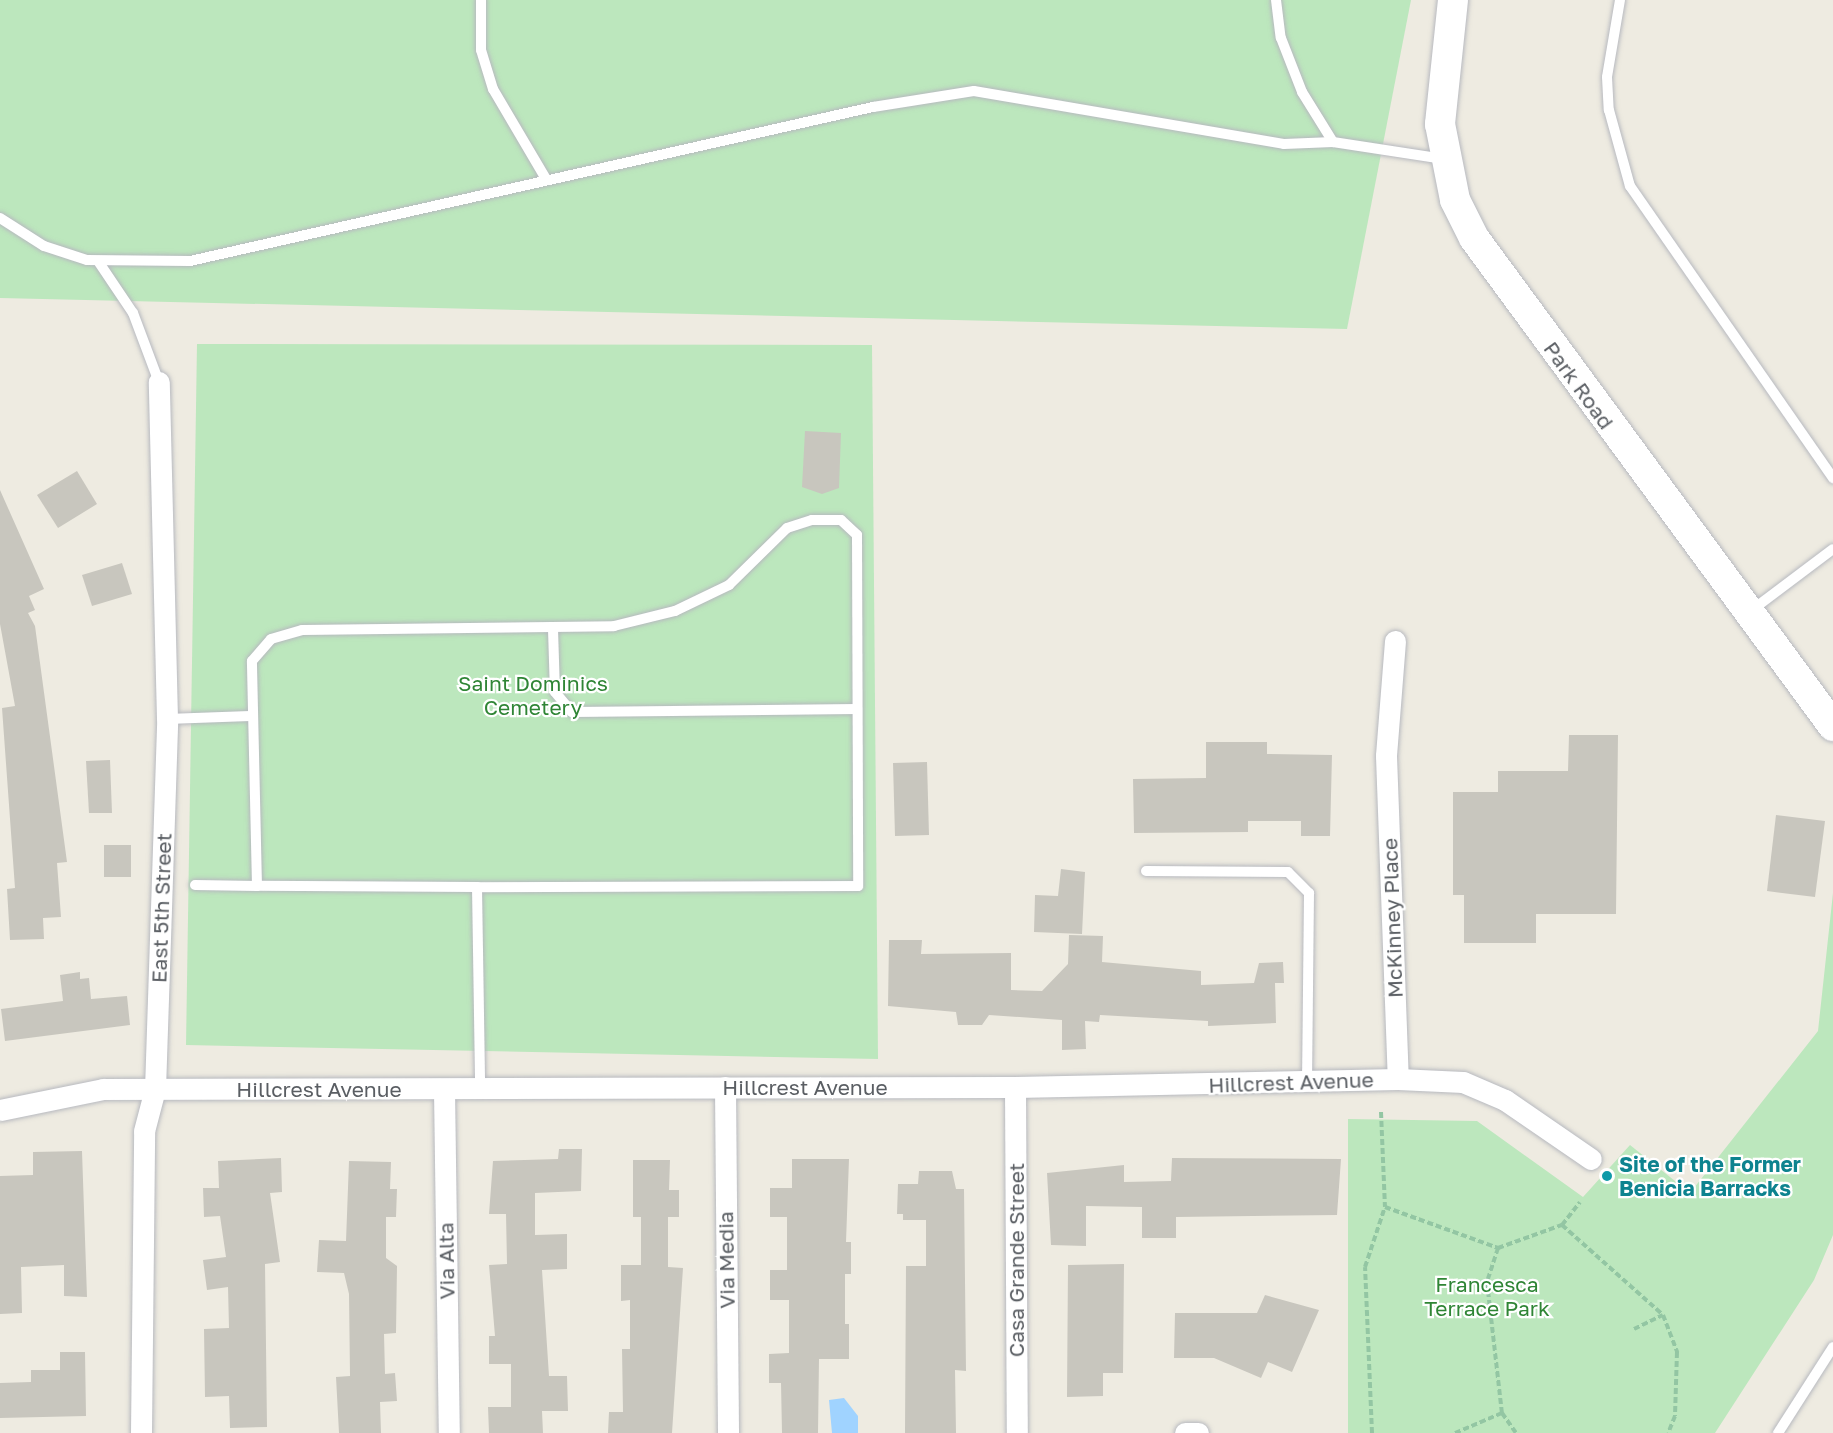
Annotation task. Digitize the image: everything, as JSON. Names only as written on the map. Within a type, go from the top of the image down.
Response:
[{"type":"street","name":"Park Road","points":[[1453,0],[1440,91],[1444,159],[1455,200],[1474,238],[1747,614],[1833,726]]},
{"type":"street","name":"East 5th Street","points":[[141,1433],[144,1131],[155,1089],[167,719],[159,382]]},
{"type":"street","name":"McKinney Place","points":[[1395,641],[1386,756],[1398,1079]]},
{"type":"street","name":"Hillcrest Avenue","points":[[0,1110],[45,1097],[155,1089],[1015,1086],[1307,1083],[1398,1079],[1463,1082],[1505,1100],[1591,1160]]},
{"type":"street","name":"Casa Grande Street","points":[[1015,1086],[1017,1433]]},
{"type":"street","name":"Via Media","points":[[725,1088],[728,1433]]},
{"type":"street","name":"Via Alta","points":[[444,1089],[449,1433]]},
{"type":"street","points":[[1185,1433],[1198,1433]]},
{"type":"lane","points":[[481,0],[481,50],[493,89],[546,179]]},
{"type":"lane","points":[[1276,0],[1281,38],[1302,92],[1333,142]]},
{"type":"lane","points":[[1620,0],[1607,77],[1609,110],[1630,186],[1833,478]]},
{"type":"lane","points":[[0,218],[44,246],[98,261],[190,261],[873,107],[974,91],[1274,142],[1333,142],[1444,159]]},
{"type":"lane","points":[[98,261],[133,313],[159,382]]},
{"type":"lane","points":[[195,885],[257,886],[477,887],[858,886],[857,535],[841,520],[812,520],[787,528],[729,585],[675,611],[614,626],[554,629],[302,630],[271,639],[252,661],[250,716],[257,886]]},
{"type":"lane","points":[[1747,614],[1833,549]]},
{"type":"lane","points":[[554,629],[555,692],[572,712],[857,709]]},
{"type":"lane","points":[[167,719],[250,716]]},
{"type":"lane","points":[[1146,871],[1288,872],[1309,893],[1307,1083]]},
{"type":"lane","points":[[477,887],[480,1089]]},
{"type":"lane","points":[[1778,1433],[1833,1347]]},
{"type":"path","points":[[1372,1433],[1365,1267],[1385,1207],[1381,1112]]},
{"type":"path","points":[[1385,1207],[1498,1248],[1562,1225],[1580,1202]]},
{"type":"path","points":[[1562,1225],[1663,1315],[1677,1352],[1676,1416],[1668,1433]]},
{"type":"path","points":[[1498,1248],[1487,1282],[1502,1413],[1516,1433]]},
{"type":"path","points":[[1635,1329],[1663,1315]]},
{"type":"path","points":[[1455,1433],[1502,1413]]},
{"type":"green space","points":[[0,0],[1411,0],[1347,329],[0,298]]},
{"type":"green space","name":"Saint Dominics Cemetery","points":[[197,344],[872,345],[878,1059],[186,1045]]},
{"type":"green space","name":"Francesca Terrace Park","points":[[1833,893],[1833,1235],[1814,1280],[1715,1433],[1348,1433],[1348,1119],[1477,1121],[1583,1197],[1630,1145],[1690,1193],[1818,1031]]},
{"type":"water","points":[[844,1398],[858,1416],[858,1433],[832,1433],[829,1400]]},
{"type":"building","points":[[805,431],[841,433],[839,488],[822,494],[802,487]]},
{"type":"building","points":[[77,471],[97,504],[58,528],[37,495]]},
{"type":"building","points":[[0,490],[44,589],[29,596],[35,610],[28,613],[35,626],[67,862],[57,863],[61,917],[43,918],[44,939],[10,940],[7,889],[15,888],[2,708],[15,706],[0,624]]},
{"type":"building","points":[[122,563],[132,594],[92,606],[82,575]]},
{"type":"building","points":[[1569,735],[1618,735],[1616,914],[1536,914],[1536,943],[1464,943],[1464,895],[1453,895],[1453,792],[1498,792],[1498,771],[1568,771]]},
{"type":"building","points":[[1206,742],[1267,742],[1267,754],[1332,755],[1330,836],[1301,836],[1301,821],[1248,821],[1248,832],[1134,833],[1133,779],[1206,778]]},
{"type":"building","points":[[110,760],[112,813],[89,813],[86,761]]},
{"type":"building","points":[[927,762],[929,835],[895,836],[893,763]]},
{"type":"building","points":[[1776,815],[1825,821],[1815,897],[1767,891]]},
{"type":"building","points":[[104,845],[131,845],[131,877],[104,877]]},
{"type":"building","points":[[1061,869],[1085,872],[1082,934],[1034,932],[1035,895],[1058,896]]},
{"type":"building","points":[[1069,935],[1103,936],[1102,962],[1201,971],[1201,985],[1254,983],[1259,963],[1283,962],[1284,983],[1275,983],[1276,1023],[1208,1026],[1208,1021],[1100,1015],[1099,1022],[1085,1021],[1086,1049],[1062,1050],[1062,1020],[989,1015],[982,1025],[958,1025],[956,1012],[888,1006],[889,940],[922,940],[921,954],[1011,953],[1011,990],[1042,991],[1068,964]]},
{"type":"building","points":[[80,972],[80,979],[89,978],[91,999],[127,996],[130,1025],[5,1041],[1,1009],[63,1001],[60,975]]},
{"type":"building","points":[[559,1149],[582,1149],[581,1191],[535,1193],[535,1235],[567,1234],[567,1269],[542,1270],[549,1376],[567,1376],[568,1411],[542,1411],[543,1433],[489,1433],[488,1407],[511,1407],[511,1364],[489,1364],[489,1336],[495,1336],[489,1265],[507,1264],[506,1214],[489,1214],[493,1161],[558,1159]]},
{"type":"building","points":[[82,1151],[87,1297],[64,1296],[64,1265],[21,1267],[22,1313],[0,1314],[0,1176],[33,1175],[33,1152]]},
{"type":"building","points":[[281,1158],[282,1192],[270,1193],[280,1262],[265,1264],[267,1427],[230,1428],[229,1396],[205,1397],[204,1329],[229,1328],[228,1287],[207,1290],[203,1260],[226,1257],[220,1216],[204,1217],[203,1188],[219,1188],[218,1161]]},
{"type":"building","points":[[1172,1158],[1341,1159],[1337,1215],[1176,1217],[1176,1238],[1142,1238],[1142,1207],[1086,1206],[1086,1246],[1051,1245],[1047,1173],[1124,1165],[1124,1182],[1171,1181]]},
{"type":"building","points":[[792,1159],[849,1159],[846,1242],[851,1242],[851,1274],[845,1274],[845,1324],[849,1324],[849,1359],[819,1359],[818,1433],[782,1433],[781,1383],[769,1383],[769,1354],[789,1353],[789,1300],[770,1300],[770,1270],[787,1270],[787,1217],[770,1217],[770,1188],[792,1188]]},
{"type":"building","points":[[633,1160],[670,1160],[669,1190],[679,1190],[679,1217],[668,1217],[668,1267],[683,1268],[672,1433],[608,1433],[609,1412],[623,1412],[622,1349],[630,1349],[630,1300],[621,1301],[621,1265],[641,1265],[641,1217],[633,1217]]},
{"type":"building","points":[[349,1161],[391,1162],[390,1189],[397,1189],[396,1217],[386,1217],[386,1258],[397,1266],[396,1333],[384,1334],[385,1374],[395,1373],[397,1401],[380,1402],[381,1433],[339,1433],[336,1377],[350,1376],[349,1294],[344,1273],[317,1272],[319,1240],[346,1241]]},
{"type":"building","points":[[919,1171],[952,1171],[956,1189],[964,1189],[966,1371],[955,1370],[956,1433],[905,1433],[906,1266],[926,1266],[926,1220],[903,1220],[903,1214],[897,1214],[898,1184],[918,1184]]},
{"type":"building","points":[[1124,1264],[1123,1373],[1103,1373],[1103,1396],[1067,1397],[1068,1265]]},
{"type":"building","points":[[1265,1295],[1319,1310],[1292,1372],[1268,1362],[1261,1378],[1214,1358],[1174,1358],[1175,1313],[1257,1313]]},
{"type":"building","points":[[60,1352],[85,1352],[86,1416],[0,1418],[0,1383],[31,1382],[31,1370],[60,1370]]},
{"type":"place","name":"Site of the Former Benicia Barracks","points":[[1607,1176]]}]
